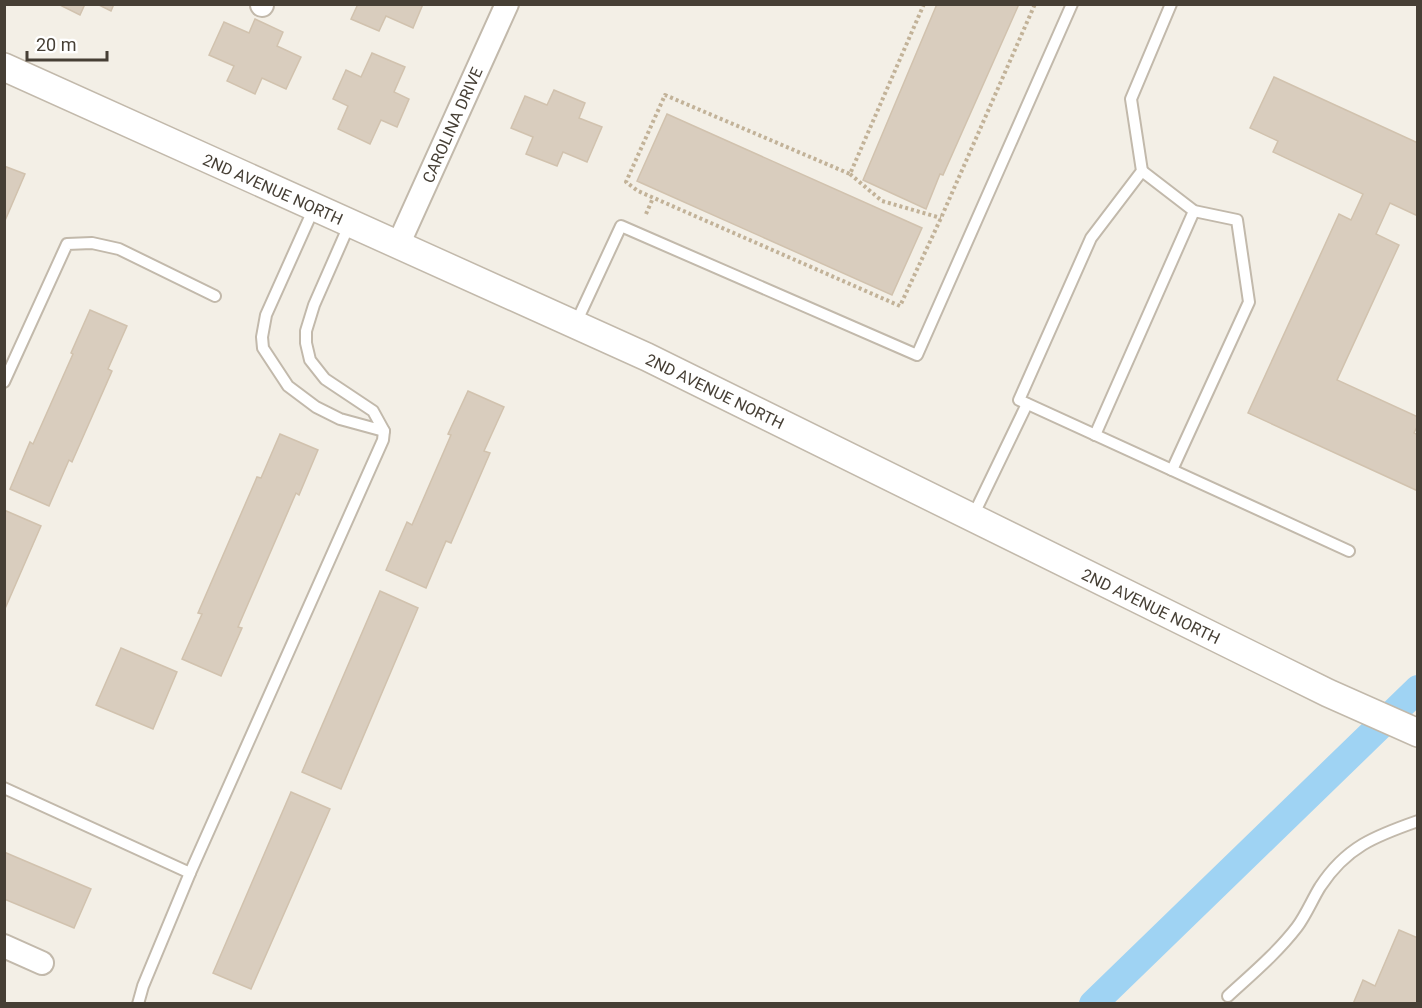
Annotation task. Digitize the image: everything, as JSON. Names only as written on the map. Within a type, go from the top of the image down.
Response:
[{"type":"street","name":"CAROLINA DRIVE","points":[[398,245],[507,4]]},
{"type":"street","name":"2ND AVENUE NORTH","points":[[4,67],[657,362],[1328,693],[1418,733]]},
{"type":"street","points":[[4,946],[42,963]]},
{"type":"lane","points":[[575,325],[621,226],[916,356],[1072,4]]},
{"type":"lane","points":[[1171,4],[1131,99],[1142,171],[1194,211],[1237,220],[1249,302],[1172,470]]},
{"type":"lane","points":[[1142,171],[1091,238],[1019,400],[1349,551]]},
{"type":"lane","points":[[314,207],[266,315],[262,337],[263,348],[288,386],[316,407],[340,419],[384,431]]},
{"type":"lane","points":[[1095,435],[1194,211]]},
{"type":"lane","points":[[138,1004],[142,986],[190,873],[383,440],[384,431],[373,411],[325,379],[310,360],[306,343],[306,331],[314,305],[350,223]]},
{"type":"lane","points":[[4,382],[67,244],[92,243],[119,249],[215,296]]},
{"type":"lane","points":[[971,518],[1027,404]]},
{"type":"lane","points":[[4,788],[190,873]]},
{"type":"lane","points":[[1228,996],[1283,944],[1299,924],[1328,878],[1353,852],[1378,835],[1418,821]]},
{"type":"path","points":[[850,174],[924,4]]},
{"type":"path","points":[[941,218],[882,201],[850,174],[665,95],[626,182],[653,198],[900,306],[941,218],[1035,4]]},
{"type":"path","points":[[646,214],[653,198]]},
{"type":"building","points":[[58,4],[85,4],[80,15]]},
{"type":"building","points":[[97,4],[114,4],[111,11]]},
{"type":"building","points":[[358,4],[423,4],[413,28],[386,16],[379,31],[351,19]]},
{"type":"building","points":[[937,4],[1019,4],[926,209],[863,180]]},
{"type":"building","points":[[255,19],[283,32],[277,46],[301,57],[286,89],[262,78],[255,94],[227,81],[234,66],[209,55],[224,22],[249,33]]},
{"type":"building","points":[[372,53],[405,67],[394,92],[409,99],[397,127],[381,120],[370,144],[338,129],[348,106],[333,99],[346,70],[361,77]]},
{"type":"building","points":[[1274,77],[1418,143],[1418,216],[1390,203],[1376,234],[1399,245],[1337,380],[1418,417],[1418,425],[1414,433],[1418,435],[1418,491],[1248,413],[1339,214],[1351,220],[1363,194],[1273,152],[1278,141],[1250,128]]},
{"type":"building","points":[[554,90],[585,103],[579,118],[602,127],[587,162],[563,152],[557,166],[526,154],[533,137],[511,128],[525,96],[547,105]]},
{"type":"building","points":[[667,114],[922,228],[892,295],[637,181]]},
{"type":"building","points":[[4,166],[25,174],[4,223]]},
{"type":"building","points":[[90,310],[127,326],[108,369],[112,371],[72,462],[69,460],[49,506],[10,489],[30,442],[33,444]]},
{"type":"building","points":[[468,391],[504,407],[484,451],[490,453],[451,543],[446,541],[426,588],[386,570],[407,522],[412,525],[451,435],[448,434]]},
{"type":"building","points":[[280,434],[318,450],[299,495],[296,493],[238,627],[242,628],[221,676],[182,659],[202,614],[198,613],[257,477],[261,478]]},
{"type":"building","points":[[4,510],[41,526],[4,611]]},
{"type":"building","points":[[380,591],[418,608],[341,789],[302,772]]},
{"type":"building","points":[[121,648],[177,672],[153,729],[96,705]]},
{"type":"building","points":[[291,792],[330,809],[251,989],[213,973]]},
{"type":"building","points":[[4,852],[91,889],[74,928],[4,899]]},
{"type":"building","points":[[1399,930],[1418,938],[1418,1004],[1353,1004],[1363,980],[1375,986]]},
{"type":"waterway","points":[[1093,1004],[1418,689]]}]
